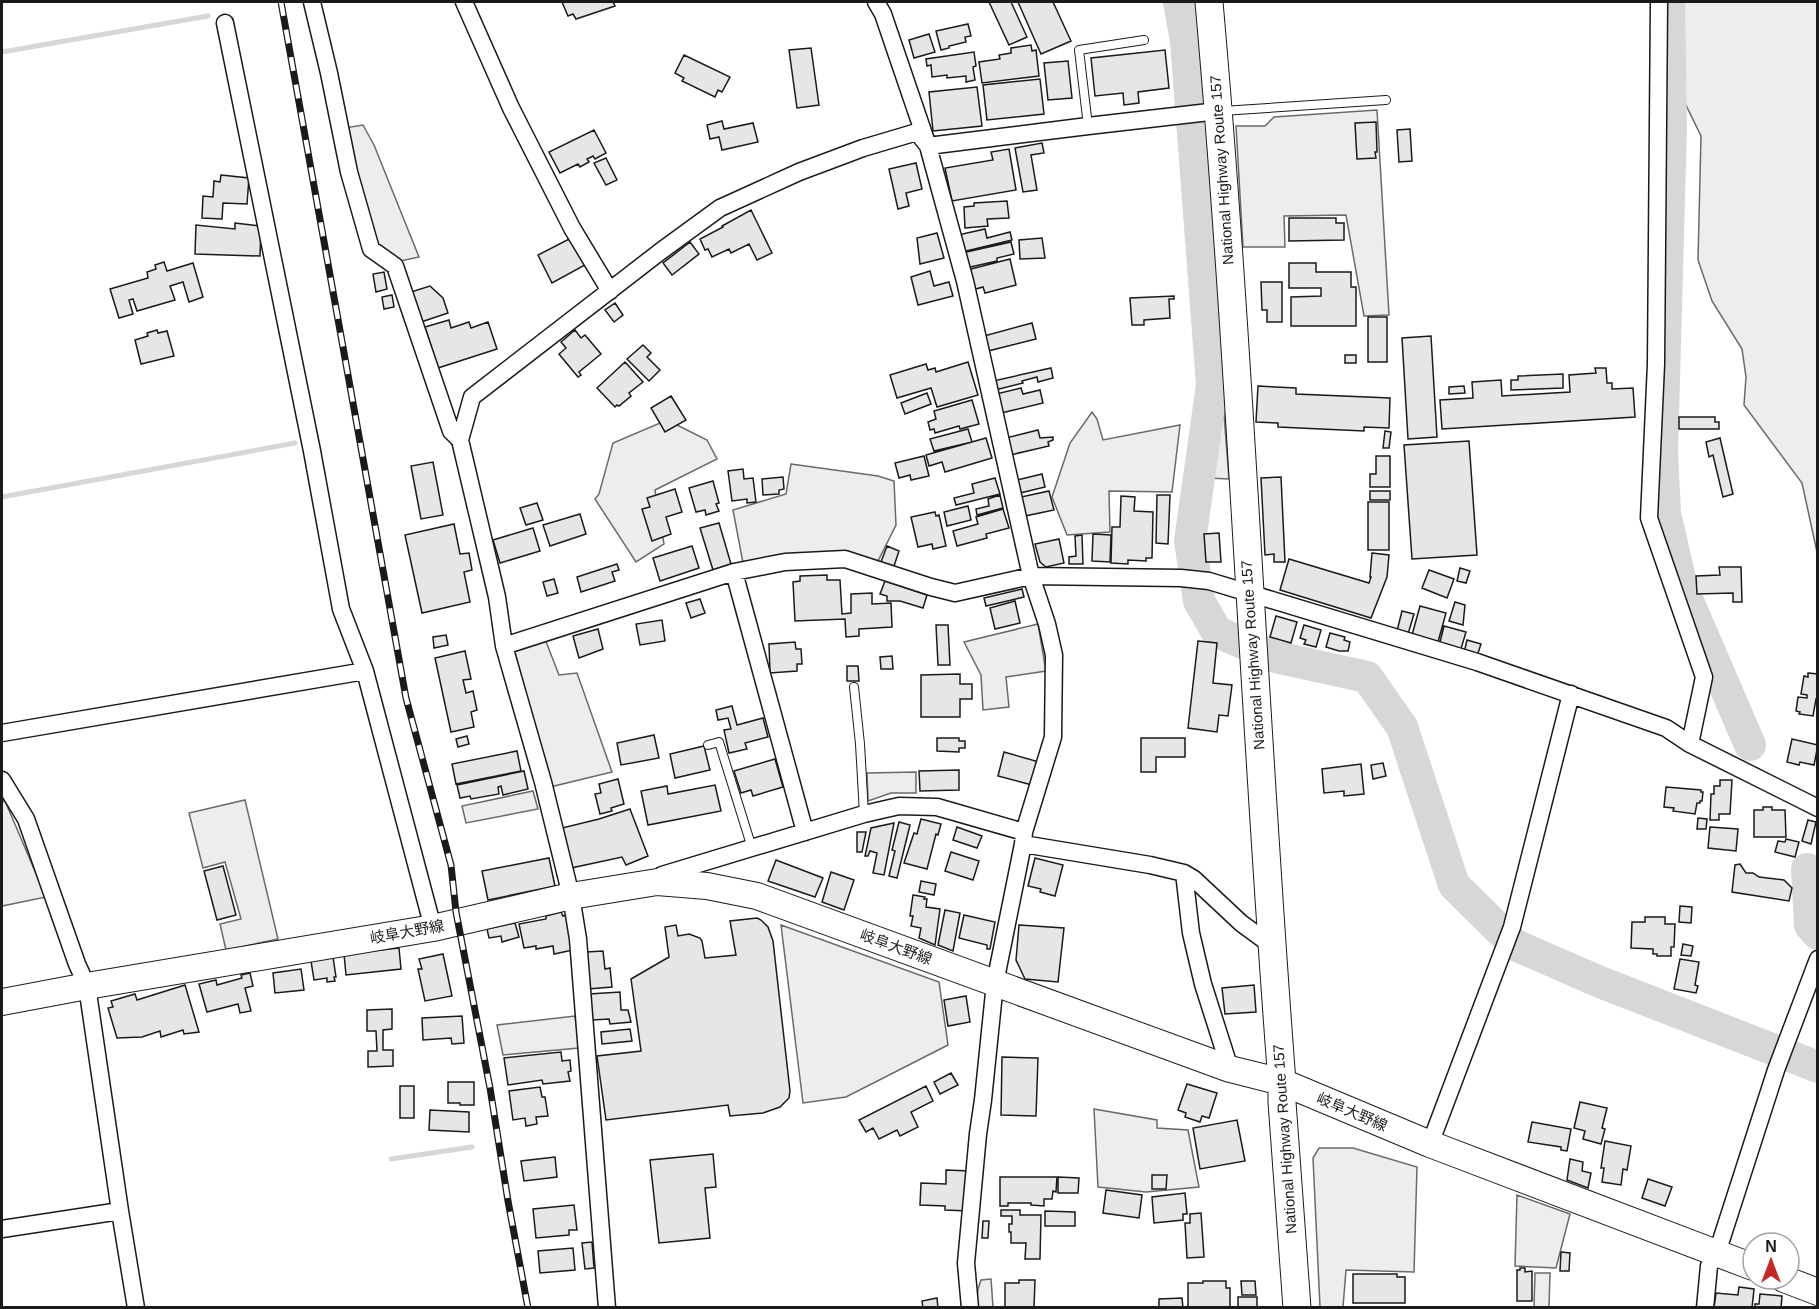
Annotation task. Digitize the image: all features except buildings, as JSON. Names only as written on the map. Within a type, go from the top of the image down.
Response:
[{"type":"highway","name":"National Highway Route 157","points":[[1209,2],[1209,112],[1236,363],[1271,945],[1297,1308]]},
{"type":"main road","name":"岐阜大野線","points":[[2,1002],[433,928],[571,896],[657,882],[707,886],[757,896],[1230,1069],[1282,1082],[1430,1144],[1741,1262]]},
{"type":"main road","points":[[1801,1286],[1818,1292]]},
{"type":"street","points":[[312,2],[349,172],[371,249],[395,266],[451,431],[460,440]]},
{"type":"street","points":[[464,2],[511,108],[572,228],[610,291]]},
{"type":"street","points":[[876,2],[883,14],[928,146],[971,306],[1031,576],[1047,624],[1054,656],[1053,737],[1023,838],[996,983],[978,1134],[967,1258],[969,1308]]},
{"type":"street","points":[[1659,2],[1656,364],[1648,518],[1704,677],[1690,744]]},
{"type":"street","points":[[225,23],[312,451],[341,609],[365,671],[433,928]]},
{"type":"street","points":[[928,146],[1209,112]]},
{"type":"street","points":[[608,1308],[578,939],[571,896],[543,782],[504,646],[497,597],[460,440],[472,397],[720,208],[799,172],[863,148],[917,132],[928,146]]},
{"type":"street","points":[[504,646],[734,572],[785,562],[845,559],[955,593],[1031,576],[1181,578],[1209,581],[1477,662],[1666,728],[1690,744],[1818,808]]},
{"type":"street","points":[[734,572],[805,832]]},
{"type":"street","points":[[2,733],[365,671]]},
{"type":"street","points":[[1430,1144],[1512,927],[1571,694]]},
{"type":"street","points":[[2,780],[26,819],[77,964],[87,986],[136,1308]]},
{"type":"street","points":[[657,882],[662,875],[864,814],[899,806],[937,807],[1023,838],[1184,873],[1271,945]]},
{"type":"street","points":[[1184,873],[1191,933],[1203,984],[1230,1069]]},
{"type":"street","points":[[1705,1308],[1709,1266],[1717,1253],[1776,1070],[1818,959]]},
{"type":"street","points":[[2,1229],[120,1210]]},
{"type":"lane","points":[[1088,126],[1079,50],[1144,40]]},
{"type":"lane","points":[[1209,112],[1386,100]]},
{"type":"lane","points":[[854,687],[864,814]]},
{"type":"lane","points":[[708,745],[719,742],[752,848]]},
{"type":"shaded area","points":[[1682,2],[1817,2],[1817,552],[1802,483],[1744,405],[1746,377],[1742,349],[1712,301],[1698,260],[1701,136],[1681,95]]},
{"type":"shaded area","points":[[1377,110],[1389,315],[1364,316],[1346,215],[1284,216],[1285,247],[1243,247],[1236,126],[1265,126],[1274,117]]},
{"type":"shaded area","points":[[363,125],[374,145],[419,257],[396,262],[374,244],[344,128]]},
{"type":"shaded area","points":[[1223,402],[1229,479],[1208,478],[1213,415]]},
{"type":"shaded area","points":[[1092,412],[1097,419],[1103,440],[1180,425],[1172,492],[1109,491],[1110,532],[1067,535],[1052,497],[1070,443]]},
{"type":"shaded area","points":[[667,420],[707,440],[717,459],[655,490],[664,544],[636,562],[595,499],[599,494],[613,443]]},
{"type":"shaded area","points":[[791,464],[878,476],[894,481],[896,525],[878,561],[846,551],[743,563],[733,510],[786,494]]},
{"type":"shaded area","points":[[1038,624],[1046,671],[1006,677],[1009,707],[983,710],[981,675],[964,642]]},
{"type":"shaded area","points":[[545,639],[559,675],[577,673],[612,772],[550,787],[514,648]]},
{"type":"shaded area","points":[[916,772],[916,793],[891,793],[868,801],[867,773]]},
{"type":"shaded area","points":[[533,791],[538,809],[466,823],[462,806]]},
{"type":"shaded area","points":[[245,800],[278,939],[226,950],[220,924],[241,919],[225,862],[203,868],[189,813]]},
{"type":"shaded area","points":[[5,801],[46,897],[2,906],[2,802]]},
{"type":"shaded area","points":[[781,925],[939,982],[948,1045],[846,1097],[803,1103]]},
{"type":"shaded area","points":[[575,1016],[579,1048],[503,1055],[497,1025]]},
{"type":"shaded area","points":[[1094,1109],[1157,1120],[1157,1128],[1188,1130],[1199,1187],[1146,1192],[1098,1187]]},
{"type":"shaded area","points":[[1319,1148],[1353,1148],[1417,1167],[1414,1272],[1346,1270],[1343,1307],[1320,1307],[1313,1158]]},
{"type":"shaded area","points":[[1517,1195],[1570,1214],[1556,1268],[1515,1266]]},
{"type":"shaded area","points":[[1535,1273],[1550,1273],[1549,1307],[1534,1307]]},
{"type":"shaded area","points":[[991,1279],[993,1307],[976,1308],[981,1280]]},
{"type":"waterway","points":[[1179,2],[1186,41],[1212,385],[1190,541],[1199,601],[1217,632],[1276,657],[1367,677],[1402,727],[1454,885],[1515,945],[1600,982],[1818,1067]]},
{"type":"waterway","points":[[1669,2],[1671,129],[1662,451],[1665,514],[1682,587],[1750,745]]},
{"type":"waterway","points":[[2,52],[208,16]]},
{"type":"waterway","points":[[2,497],[295,443]]},
{"type":"waterway","points":[[1807,869],[1810,925],[1818,934]]},
{"type":"waterway","points":[[391,1159],[472,1147]]},
{"type":"railway","points":[[281,2],[406,698],[451,865],[456,912],[490,1088],[528,1308]]}]
